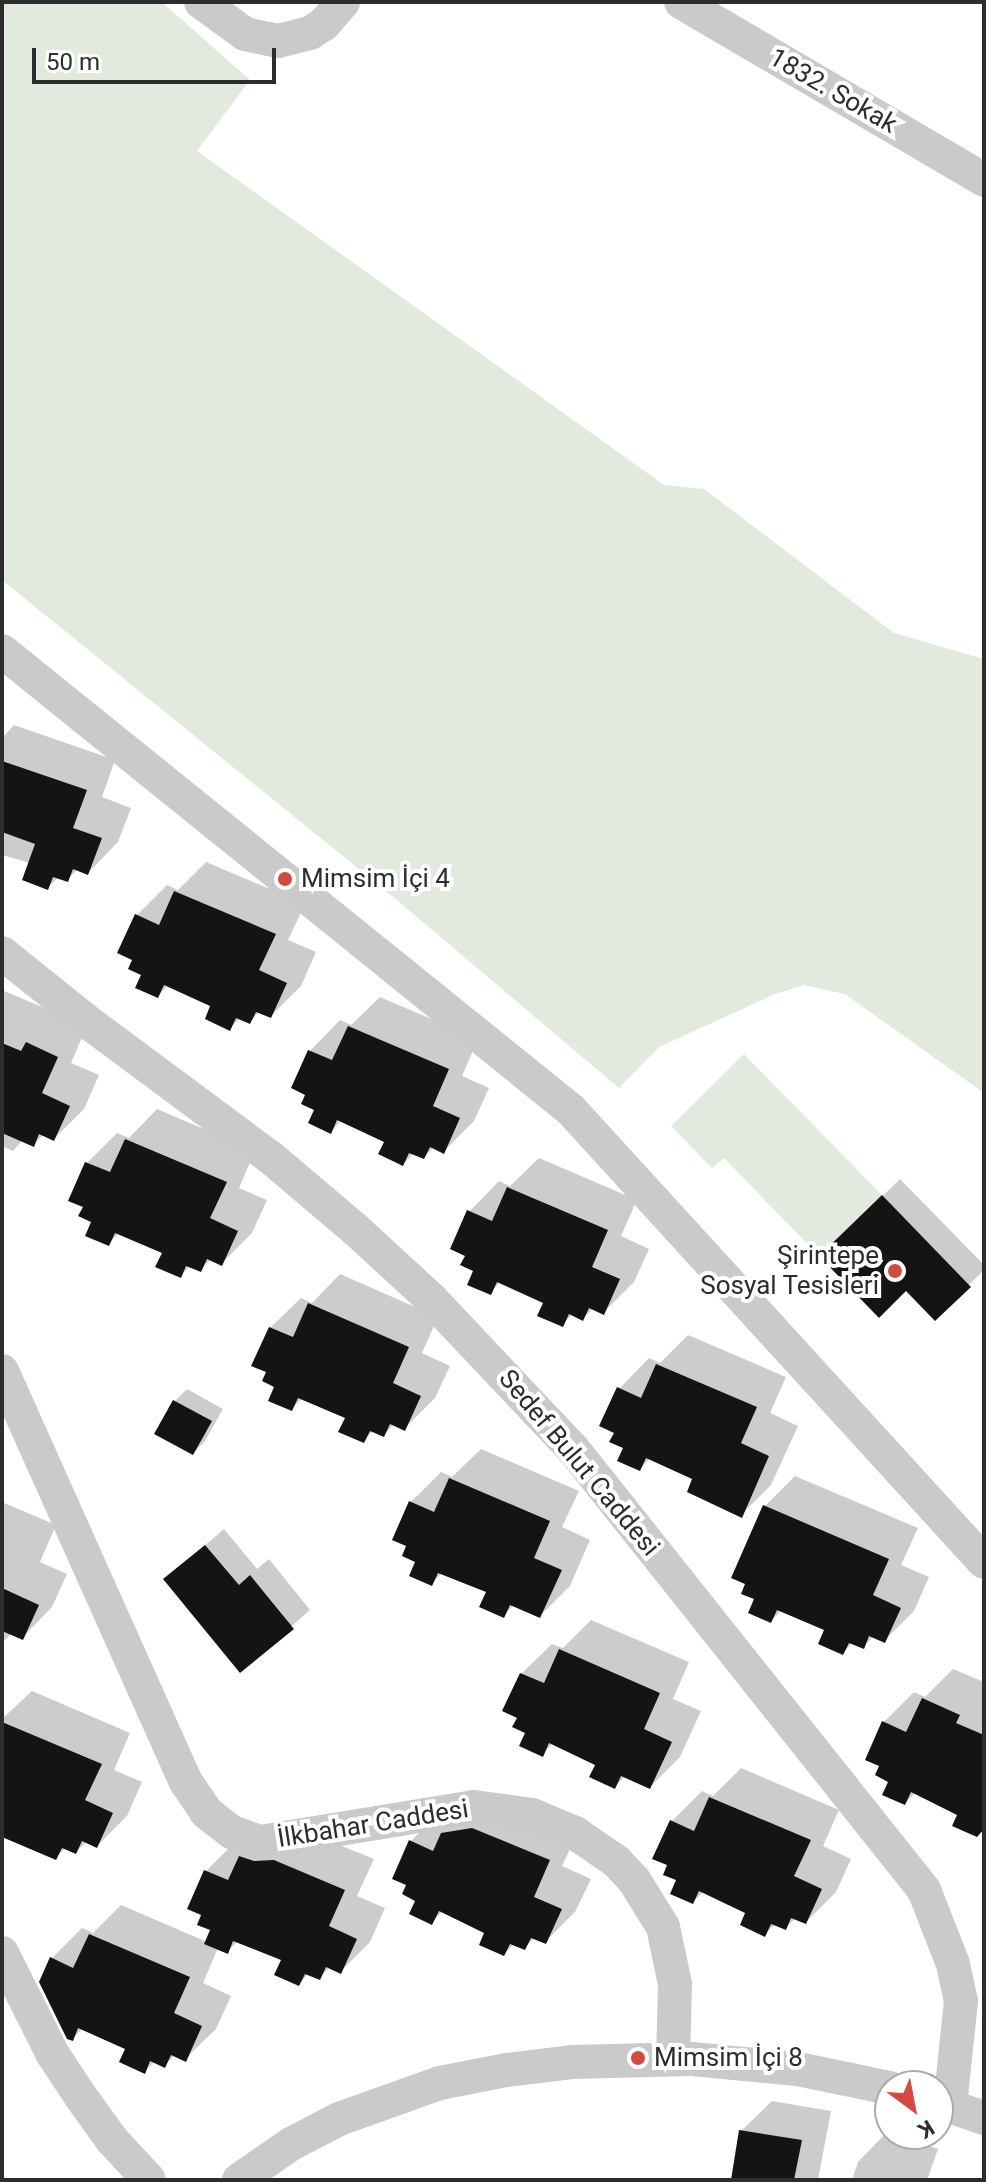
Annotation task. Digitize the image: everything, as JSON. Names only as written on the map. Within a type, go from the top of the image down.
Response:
[{"type":"street","points":[[201,2],[245,34],[278,41],[310,33],[324,24],[343,2]]},
{"type":"street","name":"1832. Sokak","points":[[681,2],[984,180]]},
{"type":"street","points":[[2,651],[571,1110],[984,1562]]},
{"type":"street","name":"Sedef Bulut Caddesi","points":[[2,953],[92,1025],[270,1157],[355,1229],[452,1320],[573,1449],[924,1890],[949,1951],[961,2001],[950,2070]]},
{"type":"street","name":"İlkbahar Caddesi","points":[[2,1371],[186,1782],[206,1812],[232,1832],[260,1842],[474,1807],[532,1815],[575,1833],[616,1861],[634,1880],[663,1927],[675,1984],[673,2058]]},
{"type":"street","points":[[2,1953],[29,2012],[73,2086],[112,2140],[149,2180]]},
{"type":"street","points":[[239,2180],[273,2169],[339,2119],[440,2083],[572,2062],[673,2058],[798,2069],[874,2085]]},
{"type":"street","points":[[954,2108],[984,2118]]},
{"type":"shaded area","points":[[2,2],[162,2],[250,80],[197,151],[664,485],[704,489],[894,633],[984,659],[984,1093],[845,994],[804,985],[775,994],[659,1047],[619,1088],[386,891],[2,580]]},
{"type":"shaded area","points":[[744,1054],[882,1195],[819,1256],[724,1158],[712,1168],[671,1126]]},
{"type":"building","points":[[2,761],[87,790],[73,828],[102,838],[88,875],[73,869],[68,882],[53,877],[48,890],[22,880],[35,844],[2,832]]},
{"type":"building","points":[[174,891],[276,934],[259,970],[287,983],[271,1018],[256,1012],[250,1024],[236,1018],[230,1031],[205,1019],[210,1006],[164,985],[158,998],[135,988],[141,975],[128,969],[132,960],[117,953],[135,914],[159,925]]},
{"type":"building","points":[[348,1026],[449,1069],[433,1106],[460,1118],[444,1154],[430,1147],[424,1159],[409,1153],[403,1166],[378,1154],[384,1142],[337,1120],[331,1134],[308,1123],[314,1110],[301,1104],[305,1095],[291,1088],[308,1050],[332,1060]]},
{"type":"building","points":[[26,1042],[58,1057],[42,1093],[70,1106],[54,1141],[39,1134],[34,1147],[2,1133],[2,1043],[21,1051]]},
{"type":"building","points":[[125,1139],[227,1182],[210,1218],[238,1231],[222,1266],[207,1259],[201,1272],[186,1266],[181,1278],[155,1267],[162,1253],[115,1233],[109,1246],[85,1236],[91,1222],[78,1216],[83,1207],[68,1201],[85,1162],[110,1172]]},
{"type":"building","points":[[507,1187],[608,1230],[592,1267],[620,1279],[604,1315],[589,1308],[583,1321],[569,1314],[563,1327],[537,1316],[543,1303],[497,1282],[491,1295],[467,1285],[473,1271],[460,1265],[465,1256],[450,1249],[467,1210],[492,1221]]},
{"type":"building","name":"Şirintepe Sosyal Tesisleri","points":[[882,1195],[971,1287],[935,1321],[906,1291],[879,1318],[819,1256]]},
{"type":"building","points":[[308,1303],[409,1347],[393,1383],[421,1396],[405,1431],[390,1424],[384,1437],[370,1431],[364,1443],[338,1432],[345,1418],[298,1398],[292,1411],[268,1401],[274,1387],[262,1381],[266,1372],[251,1366],[269,1327],[293,1337]]},
{"type":"building","points":[[656,1364],[757,1407],[741,1443],[769,1456],[742,1518],[687,1492],[692,1479],[646,1458],[640,1471],[617,1461],[623,1448],[609,1442],[614,1433],[599,1426],[617,1387],[641,1398]]},
{"type":"building","points":[[173,1400],[212,1421],[193,1455],[154,1434]]},
{"type":"building","points":[[449,1478],[550,1521],[534,1558],[562,1570],[540,1618],[510,1605],[504,1618],[479,1607],[486,1592],[438,1573],[432,1586],[409,1576],[415,1562],[402,1556],[406,1546],[392,1540],[409,1501],[434,1512]]},
{"type":"building","points":[[763,1505],[889,1559],[873,1595],[901,1608],[885,1643],[869,1636],[864,1649],[849,1643],[843,1655],[818,1644],[824,1630],[777,1610],[771,1623],[748,1613],[754,1599],[741,1594],[745,1584],[731,1578]]},
{"type":"building","points":[[205,1545],[239,1585],[250,1575],[294,1629],[240,1673],[163,1579]]},
{"type":"building","points":[[2,1588],[39,1605],[23,1640],[2,1631]]},
{"type":"building","points":[[559,1649],[660,1693],[644,1729],[672,1742],[650,1789],[621,1776],[615,1789],[589,1777],[595,1765],[549,1743],[543,1757],[519,1746],[525,1733],[512,1727],[517,1718],[502,1711],[520,1673],[544,1683]]},
{"type":"building","points":[[922,1698],[960,1715],[956,1723],[984,1735],[984,1829],[977,1837],[952,1826],[957,1815],[911,1792],[905,1805],[882,1795],[888,1782],[875,1775],[879,1766],[865,1760],[882,1721],[906,1732]]},
{"type":"building","points":[[2,1722],[102,1764],[85,1800],[113,1813],[97,1848],[82,1841],[76,1854],[62,1848],[56,1860],[2,1837]]},
{"type":"building","points":[[709,1797],[811,1840],[794,1876],[822,1889],[806,1924],[791,1918],[786,1930],[771,1924],[765,1937],[740,1925],[745,1913],[699,1891],[693,1904],[670,1894],[676,1880],[663,1875],[667,1865],[652,1859],[670,1820],[694,1831]]},
{"type":"building","points":[[472,1828],[550,1860],[534,1897],[562,1909],[546,1944],[531,1938],[525,1950],[510,1944],[504,1956],[479,1945],[484,1933],[439,1911],[432,1925],[409,1914],[415,1901],[402,1894],[406,1885],[392,1879],[409,1840],[433,1851],[441,1833]]},
{"type":"building","points":[[239,1856],[254,1861],[274,1860],[345,1890],[329,1926],[357,1939],[341,1974],[326,1967],[320,1980],[305,1974],[299,1986],[274,1975],[281,1960],[233,1941],[228,1954],[204,1944],[210,1930],[197,1925],[201,1915],[187,1909],[204,1870],[228,1880]]},
{"type":"building","points":[[89,1934],[190,1977],[174,2013],[202,2026],[186,2062],[171,2055],[165,2068],[150,2061],[145,2074],[119,2062],[125,2049],[78,2028],[73,2041],[67,2039],[39,1982],[50,1957],[73,1968]]},
{"type":"building","points":[[739,2130],[802,2140],[794,2180],[731,2180]]},
{"type":"place","name":"Mimsim İçi 4","points":[[285,879]]},
{"type":"place","name":"Şirintepe Sosyal Tesisleri","points":[[895,1271]]},
{"type":"place","name":"Mimsim İçi 8","points":[[638,2058]]}]
